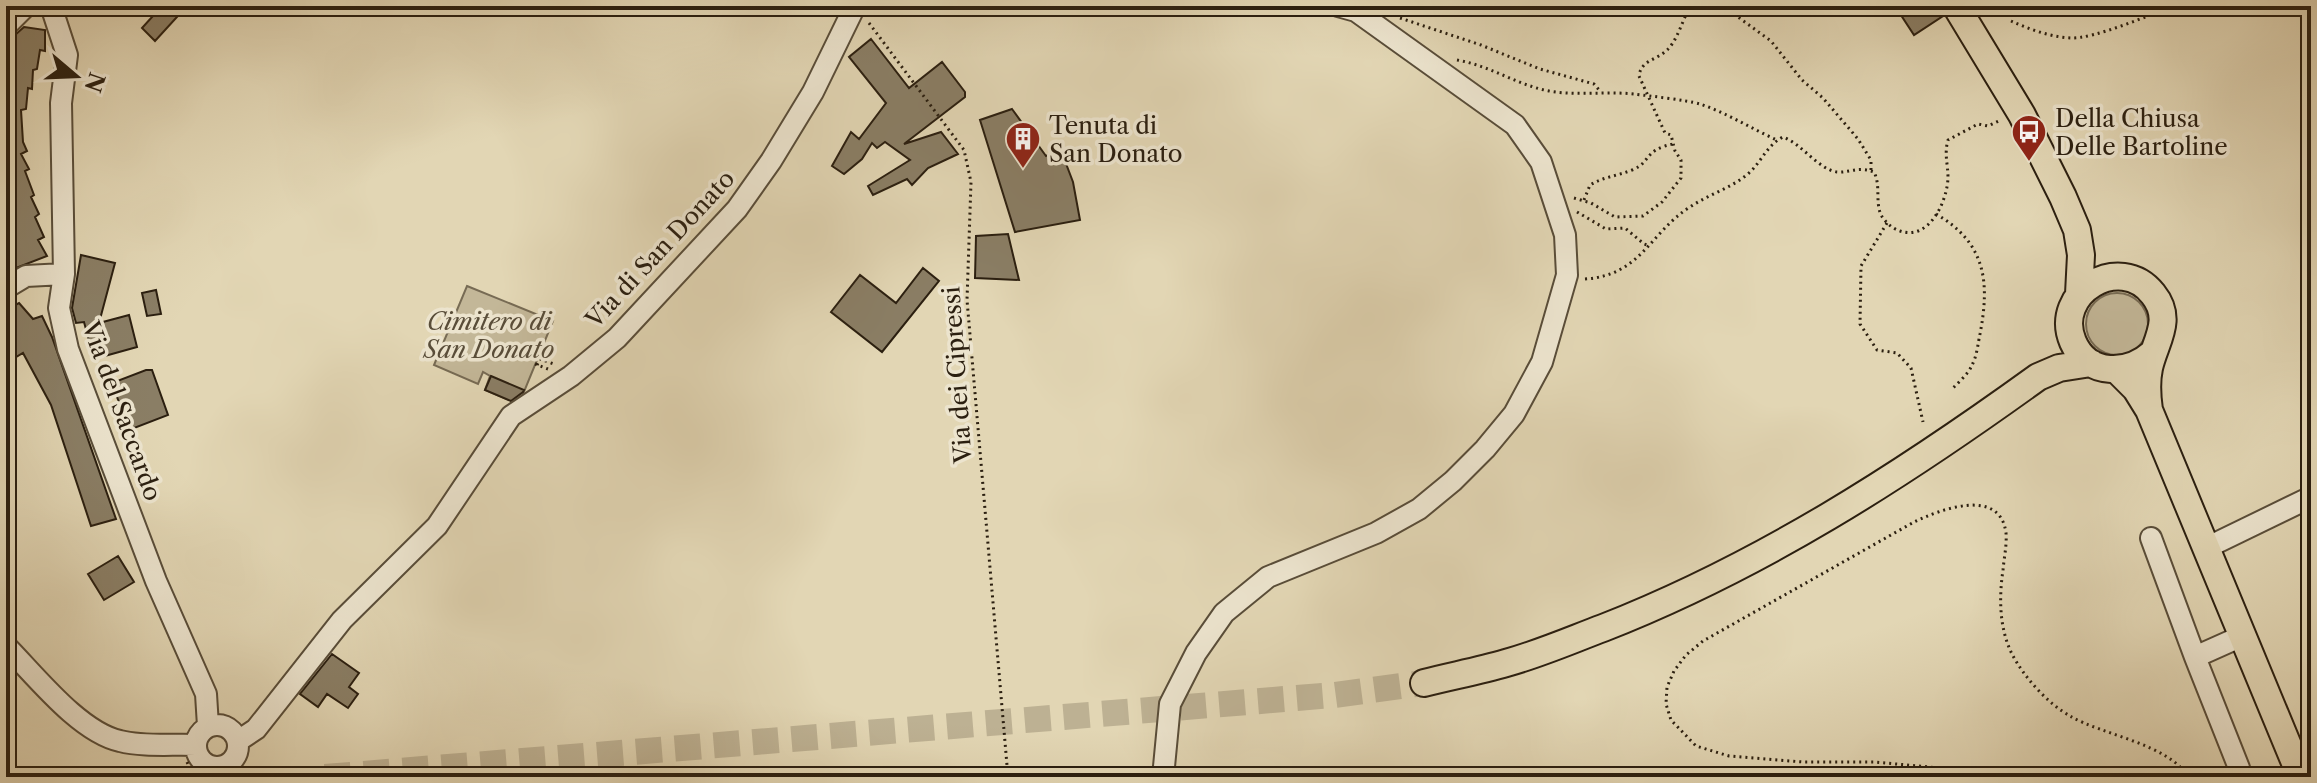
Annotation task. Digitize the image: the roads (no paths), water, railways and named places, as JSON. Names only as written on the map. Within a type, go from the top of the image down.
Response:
[{"type":"main road","points":[[1956,6],[2022,115],[2063,197],[2077,230],[2082,275],[2079,294]]},
{"type":"main road","points":[[2077,230],[2116,276]]},
{"type":"main road","points":[[2038,377],[2056,352],[2079,294],[2096,281],[2116,276],[2135,280],[2145,286],[2159,305],[2163,326],[2153,353],[2147,389],[2149,410]]},
{"type":"main road","points":[[2069,325],[2074,344],[2091,363],[2104,369],[2118,371],[2131,368],[2153,353]]},
{"type":"main road","points":[[1424,683],[1507,663],[1679,597],[1856,502],[2038,377],[2055,369],[2091,363]]},
{"type":"main road","points":[[2118,371],[2136,389],[2149,410],[2301,777]]},
{"type":"street","name":"Via del Saccardo","points":[[51,6],[67,55],[61,103],[64,274],[59,308],[68,349],[156,581],[206,694],[208,726]]},
{"type":"street","points":[[1163,777],[1170,704],[1196,653],[1224,613],[1268,577],[1376,533],[1419,509],[1453,481],[1514,414],[1542,362],[1566,279],[1565,235],[1556,206],[1541,162],[1515,125],[1361,14],[1338,6]]},
{"type":"street","name":"Via di San Donato","points":[[238,741],[256,729],[342,620],[437,526],[511,416],[571,376],[617,338],[737,209],[771,161],[860,12]]},
{"type":"street","points":[[8,284],[26,276],[64,274]]},
{"type":"street","points":[[2206,548],[2311,497]]},
{"type":"street","points":[[2151,538],[2239,768]]},
{"type":"street","points":[[2195,657],[2242,636]]},
{"type":"street","points":[[6,646],[69,710],[96,731],[120,741],[196,745]]},
{"type":"street","points":[[208,726],[226,726],[238,741],[234,758],[214,772],[199,757],[196,745],[199,734],[208,726]]},
{"type":"tunnel","points":[[325,777],[1334,695],[1424,683]]},
{"type":"place","name":"Della Chiusa Delle Bartoline","points":[[2029,163]]},
{"type":"place","name":"Tenuta di San Donato","points":[[1023,170]]},
{"type":"park label","name":"Cimitero di San Donato","points":[[489,335]]}]
